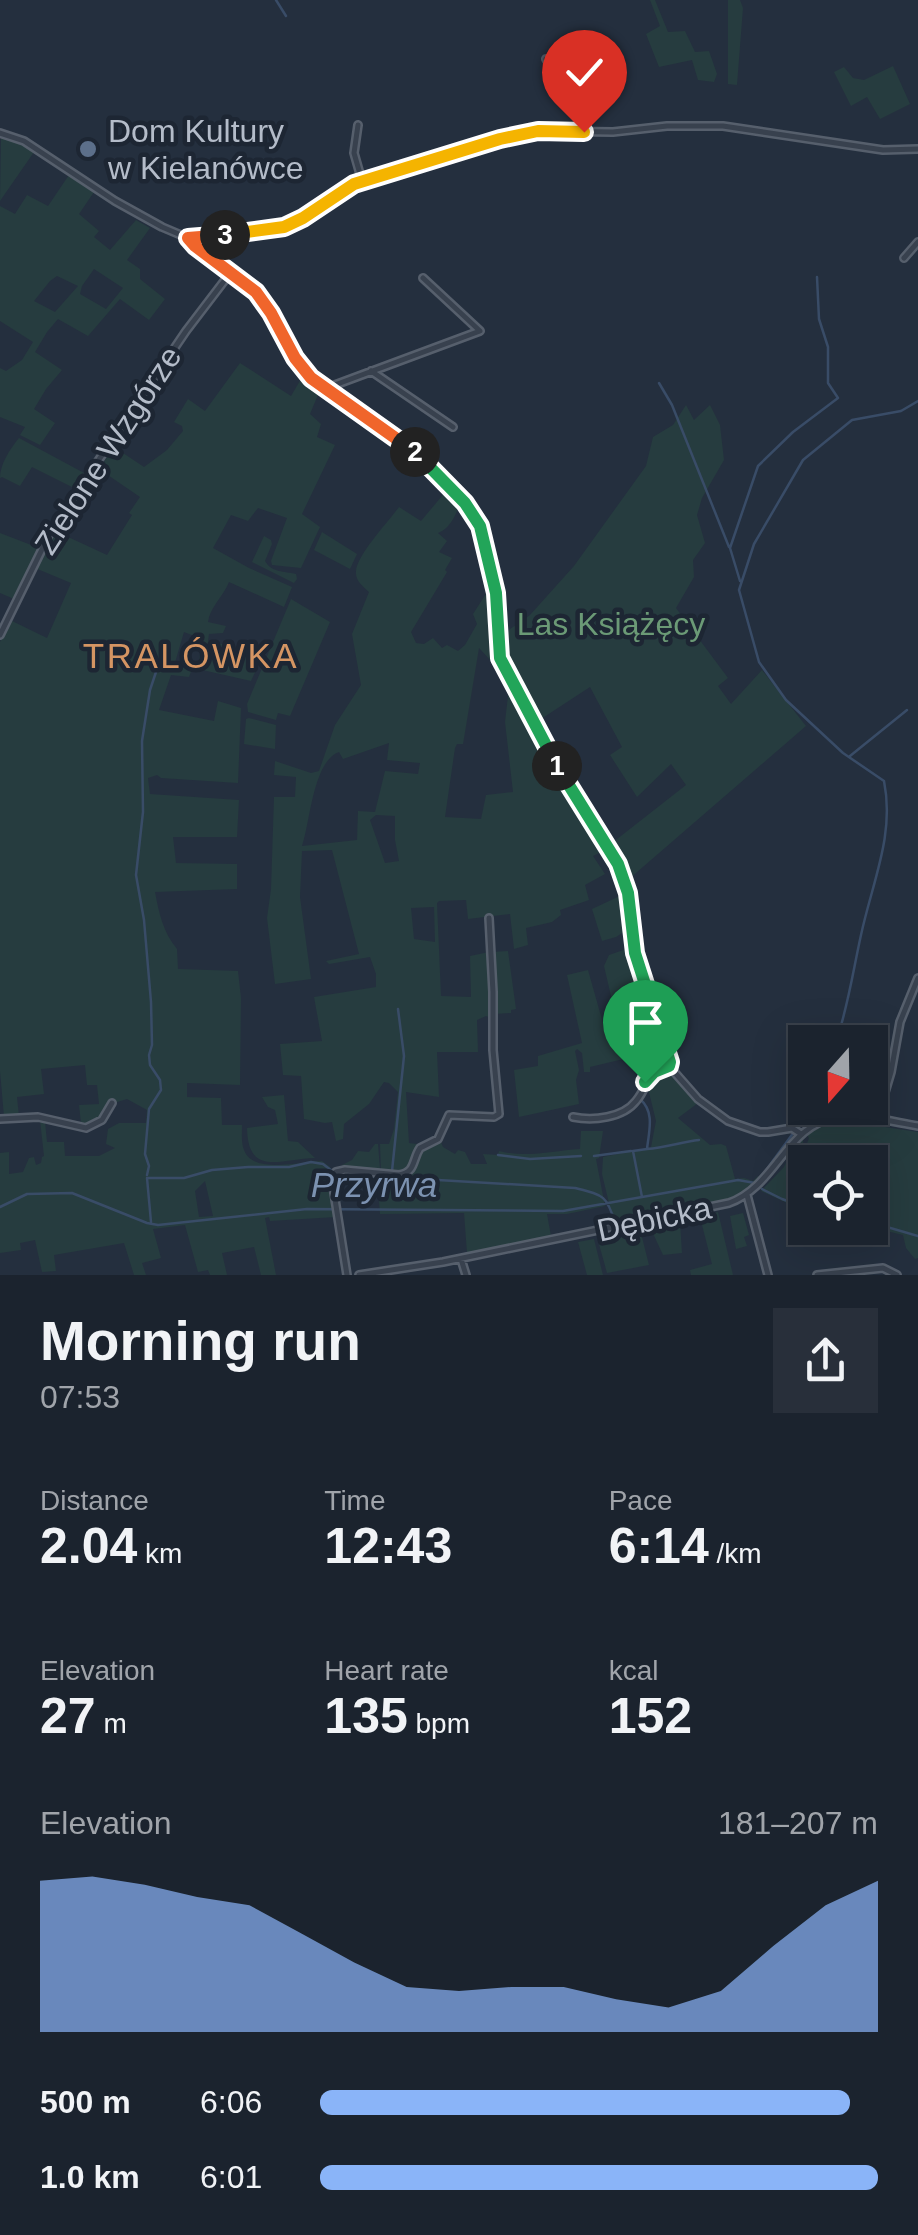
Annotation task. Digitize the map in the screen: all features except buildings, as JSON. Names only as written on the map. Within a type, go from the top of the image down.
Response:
[{"type":"street","points":[[546,59],[584,132]]},
{"type":"street","points":[[358,125],[354,154],[362,182]]},
{"type":"street","points":[[0,133],[24,141],[124,206],[188,238],[284,227],[362,182],[520,134],[550,130],[613,132],[667,126],[733,127],[883,150],[917,148]]},
{"type":"street","points":[[188,238],[256,292],[311,378],[408,446],[477,519],[496,593],[500,658],[565,779],[618,864],[628,893],[635,953],[669,1066],[698,1099],[722,1118],[760,1132],[792,1128],[801,1134],[812,1125]]},
{"type":"street","points":[[904,258],[918,242]]},
{"type":"street","name":"Zielone Wzgórze","points":[[0,635],[52,529],[186,331],[231,272]]},
{"type":"street","points":[[324,389],[480,331],[423,278]]},
{"type":"street","points":[[371,371],[453,427]]},
{"type":"street","points":[[348,1275],[336,1210],[336,1172],[403,1175],[412,1170],[420,1148],[438,1140],[449,1115],[498,1116],[488,918]]},
{"type":"street","points":[[888,1082],[902,1016],[918,978]]},
{"type":"street","points":[[573,1117],[596,1119],[630,1108],[648,1077],[669,1066]]},
{"type":"street","points":[[0,1119],[38,1117],[86,1128],[102,1120],[112,1103]]},
{"type":"street","points":[[888,1121],[918,1126]]},
{"type":"street","name":"Dębicka","points":[[359,1275],[389,1273],[719,1206],[747,1195],[768,1176],[801,1134]]},
{"type":"street","points":[[747,1195],[768,1275]]},
{"type":"street","points":[[461,1259],[466,1275]]},
{"type":"street","points":[[818,1275],[883,1268],[897,1275]]},
{"type":"green space","points":[[650,0],[655,0],[668,32],[685,31],[695,52],[709,51],[717,74],[714,82],[698,80],[692,60],[659,67],[646,34],[660,26]]},
{"type":"green space","points":[[728,0],[740,0],[743,8],[737,85],[728,84]]},
{"type":"green space","points":[[893,66],[910,104],[880,119],[867,97],[851,106],[834,72],[844,67],[853,78],[864,80]]},
{"type":"green space","points":[[1,137],[34,152],[0,201]]},
{"type":"green space","points":[[69,175],[94,192],[79,214],[99,231],[94,237],[110,250],[136,220],[150,228],[127,260],[140,269],[140,279],[165,299],[149,320],[120,299],[88,336],[58,319],[35,352],[62,370],[34,409],[55,423],[40,445],[20,435],[25,427],[0,417],[0,368],[6,371],[22,360],[33,342],[0,321],[0,206],[15,214],[27,195],[48,206]],"holes":[[[94,269],[123,288],[106,309],[80,294]],[[57,276],[78,286],[55,312],[34,301]]]},
{"type":"green space","points":[[240,363],[291,396],[304,374],[320,390],[310,414],[321,424],[317,437],[335,445],[302,514],[320,527],[301,568],[272,565],[287,518],[258,508],[248,521],[231,515],[213,548],[292,587],[284,607],[229,582],[211,612],[208,622],[226,626],[223,633],[209,634],[208,641],[264,653],[251,681],[198,669],[202,639],[184,632],[174,666],[192,669],[189,677],[171,675],[159,710],[214,721],[218,701],[241,708],[238,783],[157,775],[148,778],[150,794],[239,800],[237,837],[173,837],[176,863],[237,864],[237,889],[155,892],[165,929],[177,949],[178,969],[238,971],[240,1085],[187,1083],[187,1097],[221,1098],[222,1125],[242,1125],[244,1150],[257,1162],[279,1165],[322,1161],[330,1167],[336,1217],[270,1221],[265,1218],[276,1275],[261,1275],[254,1247],[222,1253],[227,1275],[210,1275],[208,1270],[198,1272],[185,1225],[153,1229],[161,1258],[142,1263],[146,1275],[134,1275],[124,1243],[54,1255],[56,1271],[42,1272],[35,1240],[20,1243],[21,1250],[0,1253],[0,1153],[9,1152],[9,1174],[23,1172],[29,1158],[34,1157],[36,1165],[41,1163],[44,1156],[40,1120],[45,1122],[47,1142],[64,1142],[65,1156],[99,1156],[115,1148],[106,1144],[108,1129],[119,1123],[146,1123],[147,1110],[127,1099],[114,1103],[103,1117],[84,1128],[79,1125],[79,1105],[99,1104],[97,1085],[87,1085],[85,1065],[41,1069],[44,1094],[17,1097],[19,1116],[4,1117],[0,1071],[0,642],[10,620],[47,638],[71,583],[35,568],[53,530],[107,555],[132,515],[129,513],[140,497],[99,469],[114,447],[144,467],[167,450],[183,431],[174,422],[188,399],[205,411]],"holes":[[[205,1181],[213,1216],[199,1217],[195,1191]]]},
{"type":"green space","name":"Las Książęcy","points":[[686,405],[694,420],[710,405],[720,425],[724,460],[702,498],[697,515],[705,543],[693,560],[694,577],[676,608],[728,678],[718,686],[731,704],[762,670],[806,726],[629,879],[612,843],[686,785],[671,764],[637,797],[610,755],[622,747],[590,687],[538,721],[506,666],[503,634],[530,615],[574,566],[646,466],[653,437],[673,425]]},
{"type":"green space","points":[[19,438],[86,474],[76,489],[32,467],[20,486],[0,478],[4,462]]},
{"type":"green space","points":[[447,490],[459,506],[448,526],[438,533],[447,541],[439,552],[452,558],[411,632],[416,643],[424,644],[433,638],[442,648],[447,645],[458,651],[477,624],[473,614],[491,586],[498,664],[479,648],[463,744],[455,748],[445,817],[481,819],[486,795],[513,792],[505,722],[509,687],[602,844],[601,852],[593,856],[605,874],[585,885],[589,900],[560,910],[561,915],[552,922],[526,928],[528,945],[514,949],[510,914],[468,919],[466,900],[437,903],[441,996],[471,997],[470,956],[489,952],[491,1018],[477,1020],[478,1052],[437,1052],[439,1097],[406,1092],[409,1143],[417,1144],[407,1169],[391,1173],[381,1172],[380,1144],[389,1144],[394,1129],[398,1092],[389,1083],[384,1082],[369,1104],[344,1124],[343,1139],[336,1141],[332,1122],[304,1119],[301,1076],[283,1075],[280,1044],[322,1041],[314,997],[376,987],[370,957],[329,964],[326,961],[359,954],[332,850],[302,851],[300,897],[311,979],[275,984],[267,918],[274,797],[295,797],[296,777],[274,775],[275,761],[311,773],[319,771],[335,725],[361,685],[352,634],[369,592],[357,578],[358,564],[399,507],[421,521]],"holes":[[[389,743],[387,760],[420,763],[418,774],[385,771],[375,812],[358,811],[357,840],[302,846],[318,780],[330,758],[339,752],[343,759]],[[376,815],[395,816],[399,861],[385,863],[370,820]],[[434,907],[435,942],[414,939],[411,908]]]},
{"type":"green space","points":[[322,532],[357,554],[350,569],[314,550]]},
{"type":"green space","points":[[0,533],[39,548],[14,599],[0,593]]},
{"type":"green space","points":[[264,536],[272,544],[265,561],[275,570],[296,574],[294,583],[252,562]]},
{"type":"green space","points":[[291,599],[330,622],[290,716],[278,713],[276,720],[248,712],[247,704]]},
{"type":"green space","points":[[249,718],[276,725],[275,749],[244,744]]},
{"type":"green space","points":[[624,894],[631,927],[602,941],[592,909]]},
{"type":"green space","points":[[632,947],[641,983],[619,991],[625,1027],[630,1029],[634,1045],[640,1049],[659,1044],[661,1050],[590,1067],[590,1072],[584,1072],[582,1053],[577,1049],[579,1104],[519,1117],[514,1070],[538,1066],[538,1056],[582,1043],[567,975],[588,970],[608,1041],[621,1039],[604,966],[609,955]]},
{"type":"green space","points":[[508,951],[516,1009],[494,1014],[492,952]]},
{"type":"green space","points":[[669,1068],[698,1103],[678,1118],[710,1145],[726,1146],[735,1179],[760,1179],[719,1202],[673,1213],[666,1210],[664,1215],[635,1221],[627,1218],[624,1223],[614,1224],[602,1174],[603,1157],[651,1147],[656,1121],[647,1084],[654,1074]]},
{"type":"green space","points":[[284,1095],[288,1141],[298,1142],[315,1158],[268,1162],[253,1154],[247,1128],[278,1124],[275,1110],[262,1097]]},
{"type":"green space","points":[[871,1125],[918,1132],[918,1258],[906,1248],[903,1235],[888,1231],[888,1145],[806,1145],[807,1135],[821,1126]]},
{"type":"green space","points":[[581,1131],[603,1131],[596,1159],[605,1206],[547,1214],[551,1236],[467,1253],[464,1213],[380,1214],[377,1178],[337,1175],[339,1172],[407,1176],[415,1167],[419,1152],[440,1140],[443,1147],[455,1154],[458,1150],[465,1152],[471,1164],[487,1164],[483,1154],[498,1155],[499,1151],[529,1154],[580,1149]]},
{"type":"green space","points":[[375,1144],[380,1169],[377,1172],[342,1169],[358,1151],[369,1152]]},
{"type":"green space","points":[[788,1158],[788,1212],[787,1203],[761,1191]]},
{"type":"green space","points":[[718,1212],[733,1275],[691,1275],[690,1270],[712,1264],[700,1217]]},
{"type":"green space","points":[[743,1213],[749,1235],[744,1237],[747,1246],[736,1249],[730,1216]]},
{"type":"green space","points":[[680,1222],[682,1253],[663,1255],[650,1227]]},
{"type":"green space","points":[[640,1229],[649,1265],[607,1273],[597,1237]]},
{"type":"green space","points":[[594,1239],[603,1275],[587,1275],[578,1242]]},
{"type":"waterway","points":[[276,0],[286,16]]},
{"type":"waterway","points":[[740,581],[730,548],[758,466],[793,432],[838,398],[828,383],[828,347],[819,319],[817,277]]},
{"type":"waterway","points":[[659,383],[672,405],[729,547]]},
{"type":"waterway","points":[[841,1025],[881,859],[887,821],[884,781],[843,753],[786,700],[759,662],[739,590],[754,544],[803,460],[852,420],[901,411],[918,401]]},
{"type":"waterway","points":[[147,1175],[149,1109],[161,1090],[160,1080],[150,1065],[151,1002],[136,875],[143,812],[142,741],[150,690],[159,663]]},
{"type":"waterway","points":[[850,756],[907,710]]},
{"type":"waterway","points":[[392,1171],[404,1056],[398,1009]]},
{"type":"waterway","points":[[636,1053],[640,1091]]},
{"type":"waterway","points":[[640,1099],[650,1122],[647,1149],[633,1151],[642,1197]]},
{"type":"waterway","points":[[764,1173],[794,1132]]},
{"type":"waterway","points":[[647,1149],[699,1140]]},
{"type":"waterway","points":[[594,1156],[631,1151]]},
{"type":"waterway","points":[[498,1155],[530,1159],[581,1156]]},
{"type":"waterway","points":[[151,1222],[147,1178],[184,1178],[212,1170],[289,1167],[311,1162],[323,1164],[336,1174],[575,1188],[602,1198],[615,1223]]},
{"type":"waterway","name":"Przyrwa","points":[[0,1207],[27,1194],[72,1193],[158,1225],[307,1209],[563,1211],[738,1180],[755,1183]]},
{"type":"waterway","name":"Przyrwa","points":[[762,1189],[788,1201]]},
{"type":"waterway","points":[[617,1230],[638,1226]]},
{"type":"waterway","name":"Przyrwa","points":[[888,1227],[918,1236]]},
{"type":"place","name":"Dom Kultury w Kielanówce","points":[[88,149]]},
{"type":"district","name":"TRALÓWKA","points":[[191,656]]},
{"type":"route","points":[[584,132],[538,131],[500,139],[354,184],[294,224],[188,238],[256,292],[311,378],[408,446],[477,519],[496,593],[500,658],[558,766],[610,849],[628,893],[635,953],[670,1062],[645,1082]]}]
